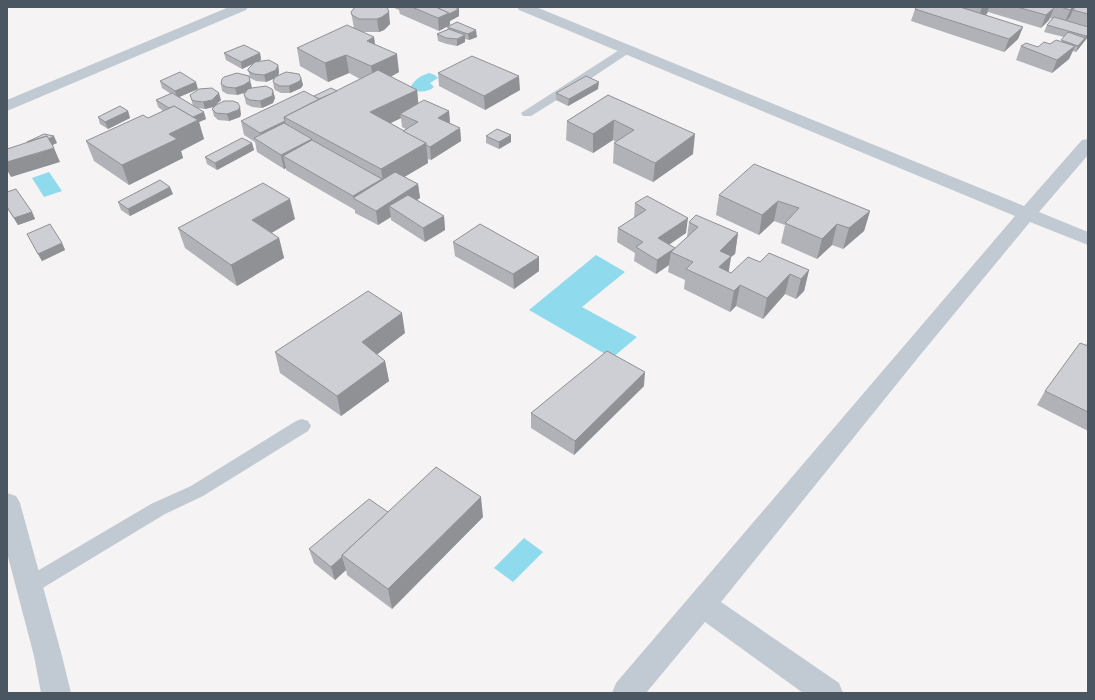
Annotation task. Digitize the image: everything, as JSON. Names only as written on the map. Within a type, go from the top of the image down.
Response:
[{"type":"street","points":[[7,106],[241,7]]},
{"type":"street","points":[[524,7],[1088,239]]},
{"type":"street","points":[[627,693],[703,605],[1026,214],[1088,144]]},
{"type":"street","points":[[7,503],[48,656],[56,693]]},
{"type":"street","points":[[703,605],[828,693]]},
{"type":"lane","points":[[527,113],[580,81],[628,49]]},
{"type":"lane","points":[[29,586],[158,509],[197,491],[302,426]]},
{"type":"water","points":[[429,73],[438,78],[430,83],[434,87],[420,92],[414,91],[411,86],[418,78]]},
{"type":"water","points":[[49,172],[62,191],[44,197],[32,178]]},
{"type":"water","points":[[596,255],[625,272],[582,307],[637,337],[612,358],[529,310]]},
{"type":"water","points":[[524,538],[543,552],[513,582],[494,568]]},
{"type":"building","points":[[355,7],[387,7],[389,12],[377,19],[359,19],[352,15],[351,12]]},
{"type":"building","points":[[412,7],[436,7],[449,13],[438,18]]},
{"type":"building","points":[[436,7],[454,7],[459,9],[449,14]]},
{"type":"building","points":[[917,7],[960,7],[1023,27],[1009,39],[915,9]]},
{"type":"building","points":[[1017,7],[1052,7],[1054,8],[1046,15]]},
{"type":"building","points":[[1061,7],[1073,7],[1070,10]]},
{"type":"building","points":[[1075,7],[1088,7],[1088,14],[1073,10]]},
{"type":"building","points":[[1054,17],[1088,27],[1088,34],[1086,36],[1047,25]]},
{"type":"building","points":[[457,22],[476,30],[468,34],[447,27]]},
{"type":"building","points":[[347,25],[374,37],[367,41],[397,54],[371,66],[346,55],[325,63],[297,48]]},
{"type":"building","points":[[449,29],[465,35],[457,39],[446,38],[437,34]]},
{"type":"building","points":[[1068,32],[1085,38],[1078,46],[1061,40]]},
{"type":"building","points":[[1056,40],[1075,46],[1057,60],[1021,46],[1026,43],[1038,47],[1044,42],[1050,44]]},
{"type":"building","points":[[244,45],[260,53],[241,62],[224,53]]},
{"type":"building","points":[[472,56],[519,76],[484,96],[438,73]]},
{"type":"building","points":[[269,60],[278,65],[276,70],[264,75],[254,74],[248,71],[248,69],[255,62]]},
{"type":"building","points":[[378,70],[417,90],[370,112],[426,143],[381,169],[284,117]]},
{"type":"building","points":[[180,72],[196,82],[175,91],[160,81]]},
{"type":"building","points":[[286,72],[299,74],[301,78],[300,81],[289,86],[280,86],[274,83],[273,81],[275,77]]},
{"type":"building","points":[[237,73],[249,76],[250,81],[235,88],[226,87],[221,84],[224,77]]},
{"type":"building","points":[[586,76],[599,82],[569,99],[556,93]]},
{"type":"building","points":[[266,86],[272,89],[272,96],[260,101],[250,100],[245,97],[244,94],[248,89]]},
{"type":"building","points":[[212,88],[219,93],[212,100],[203,102],[192,100],[190,95],[199,89]]},
{"type":"building","points":[[331,88],[337,91],[319,99],[314,96]]},
{"type":"building","points":[[304,91],[319,99],[284,117],[285,121],[260,133],[241,121]]},
{"type":"building","points":[[172,93],[204,112],[193,117],[174,106],[169,108],[156,100]]},
{"type":"building","points":[[608,95],[695,134],[655,163],[614,143],[634,130],[614,120],[593,134],[567,121]]},
{"type":"building","points":[[424,100],[449,111],[438,118],[460,128],[430,147],[426,145],[426,143],[403,131],[418,122],[400,114]]},
{"type":"building","points":[[224,101],[233,101],[238,103],[240,107],[238,110],[227,114],[216,113],[212,109]]},
{"type":"building","points":[[120,106],[128,111],[105,122],[98,117]]},
{"type":"building","points":[[174,106],[198,120],[169,134],[177,139],[122,165],[86,141],[143,115],[148,118]]},
{"type":"building","points":[[284,123],[312,139],[281,155],[254,138]]},
{"type":"building","points":[[497,129],[511,135],[499,142],[486,136]]},
{"type":"building","points":[[44,134],[54,136],[48,139],[47,136],[27,142]]},
{"type":"building","points":[[47,136],[54,148],[7,162],[7,149]]},
{"type":"building","points":[[242,138],[252,143],[215,163],[205,157]]},
{"type":"building","points":[[312,140],[382,179],[353,196],[283,156]]},
{"type":"building","points":[[754,164],[870,211],[849,228],[837,224],[822,239],[785,223],[799,208],[778,201],[762,215],[719,195]]},
{"type":"building","points":[[395,172],[418,184],[376,211],[353,198]]},
{"type":"building","points":[[160,180],[170,187],[128,209],[118,202]]},
{"type":"building","points":[[263,183],[290,199],[252,220],[279,238],[231,265],[178,228]]},
{"type":"building","points":[[16,189],[32,212],[14,218],[7,207],[7,192]]},
{"type":"building","points":[[408,195],[444,216],[423,228],[389,206]]},
{"type":"building","points":[[647,196],[688,218],[658,238],[675,248],[657,260],[636,247],[643,242],[618,228],[646,210],[635,203]]},
{"type":"building","points":[[696,215],[738,233],[720,251],[731,256],[719,267],[731,273],[748,257],[760,262],[769,253],[809,270],[801,279],[790,274],[767,298],[740,285],[734,291],[686,269],[693,262],[671,252],[698,227],[689,222]]},
{"type":"building","points":[[50,224],[62,243],[38,254],[27,234]]},
{"type":"building","points":[[480,224],[539,257],[513,274],[453,242]]},
{"type":"building","points":[[368,291],[402,313],[362,342],[385,361],[337,396],[275,352]]},
{"type":"building","points":[[1080,343],[1088,346],[1088,412],[1045,391]]},
{"type":"building","points":[[607,351],[645,372],[575,441],[531,413]]},
{"type":"building","points":[[436,467],[481,497],[388,589],[342,555]]},
{"type":"building","points":[[369,499],[388,512],[331,567],[309,549]]}]
